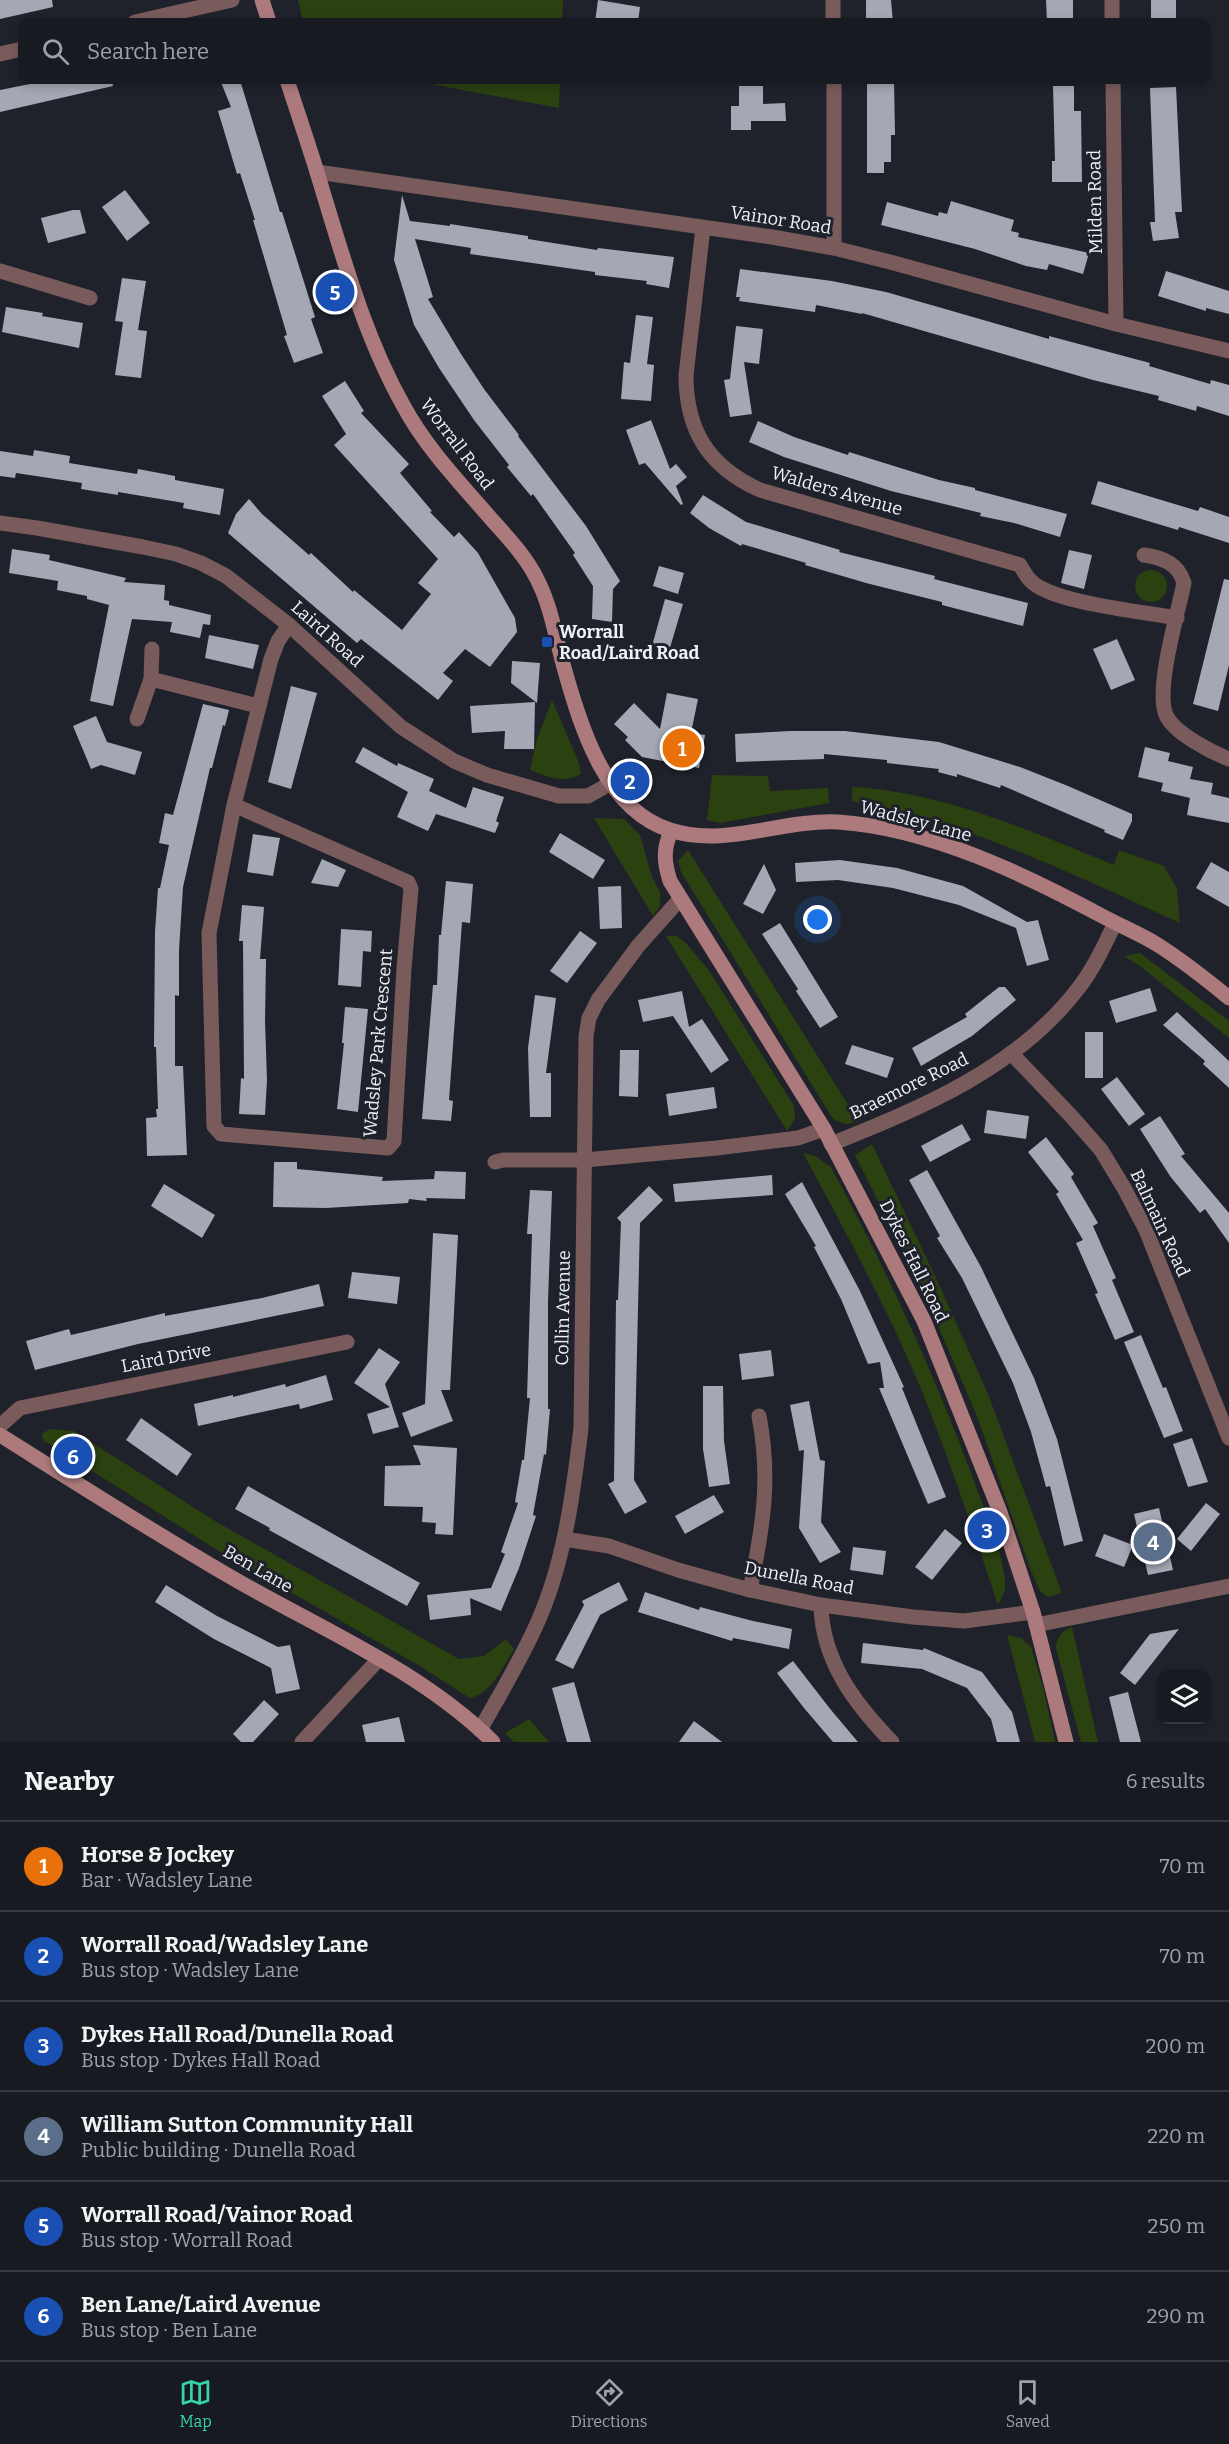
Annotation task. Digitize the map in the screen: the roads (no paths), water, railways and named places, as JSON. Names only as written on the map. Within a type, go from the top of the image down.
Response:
[{"type":"street","points":[[153,18],[232,0]]},
{"type":"street","points":[[262,0],[268,18]]},
{"type":"street","points":[[833,0],[833,18]]},
{"type":"street","points":[[1112,0],[1112,18]]},
{"type":"street","points":[[0,54],[18,50]]},
{"type":"street","name":"Worrall Road","points":[[288,84],[350,280],[384,369],[403,407],[423,436],[450,472],[520,552],[537,577],[549,608],[565,672],[579,715],[611,783]]},
{"type":"street","points":[[834,84],[834,248]]},
{"type":"street","name":"Milden Road","points":[[1113,84],[1116,324]]},
{"type":"street","name":"Vainor Road","points":[[317,172],[834,248],[1116,324],[1229,351]]},
{"type":"street","name":"Walders Avenue","points":[[703,228],[686,375],[686,394],[696,430],[716,461],[729,472],[760,490],[1020,565],[1030,580],[1054,594],[1073,600],[1177,618]]},
{"type":"street","points":[[0,271],[90,298]]},
{"type":"street","name":"Laird Road","points":[[0,523],[176,554],[201,562],[226,576],[290,625],[401,727],[454,761],[487,775],[559,796],[588,796],[611,783]]},
{"type":"street","points":[[1144,555],[1160,557],[1172,564],[1181,572],[1184,583],[1164,678],[1163,694],[1167,717],[1175,727],[1203,747],[1229,759]]},
{"type":"street","name":"Wadsley Park Crescent","points":[[234,805],[408,882],[411,888],[394,1141],[388,1148],[221,1134],[214,1126],[209,933],[234,805],[258,706],[278,640],[290,625]]},
{"type":"street","points":[[137,719],[151,679],[152,649]]},
{"type":"street","points":[[151,679],[258,706]]},
{"type":"street","name":"Wadsley Lane","points":[[611,783],[640,815],[671,831],[690,834],[743,834],[834,822],[871,826],[950,847],[1054,891],[1155,944],[1192,968],[1229,998]]},
{"type":"street","name":"Dykes Hall Road","points":[[671,831],[664,848],[665,865],[670,881],[828,1137],[924,1321],[1000,1512],[1034,1618],[1066,1742]]},
{"type":"street","name":"Collin Avenue","points":[[480,1730],[535,1628],[550,1590],[564,1539],[581,1428],[586,1036],[589,1018],[598,1000],[638,946],[680,899]]},
{"type":"street","name":"Braemore Road","points":[[495,1162],[503,1160],[584,1160],[798,1138],[828,1137],[905,1113],[956,1089],[1011,1053],[1048,1023],[1077,990],[1100,955],[1115,923]]},
{"type":"street","name":"Balmain Road","points":[[1011,1053],[1101,1150],[1124,1188],[1146,1230],[1229,1438]]},
{"type":"street","name":"Laird Drive","points":[[0,1426],[20,1408],[347,1342]]},
{"type":"street","points":[[750,1590],[761,1536],[766,1492],[765,1451],[759,1416]]},
{"type":"street","name":"Ben Lane","points":[[0,1435],[237,1580],[379,1659],[434,1694],[493,1742]]},
{"type":"street","name":"Dunella Road","points":[[564,1539],[609,1546],[678,1570],[750,1590],[821,1605],[964,1621],[1034,1618],[1229,1586]]},
{"type":"street","points":[[821,1605],[824,1638],[838,1674],[860,1705],[892,1742]]},
{"type":"street","points":[[302,1742],[379,1659]]},
{"type":"place","name":"Worrall Road/Vainor Road","points":[[335,292]]},
{"type":"place","name":"Worrall Road/Laird Road","points":[[547,642]]},
{"type":"place","name":"Horse & Jockey","points":[[682,748]]},
{"type":"place","name":"Worrall Road/Wadsley Lane","points":[[630,781]]},
{"type":"place","name":"Ben Lane/Laird Avenue","points":[[73,1456]]},
{"type":"place","name":"Dykes Hall Road/Dunella Road","points":[[987,1530]]},
{"type":"place","name":"William Sutton Community Hall","points":[[1153,1542]]}]
